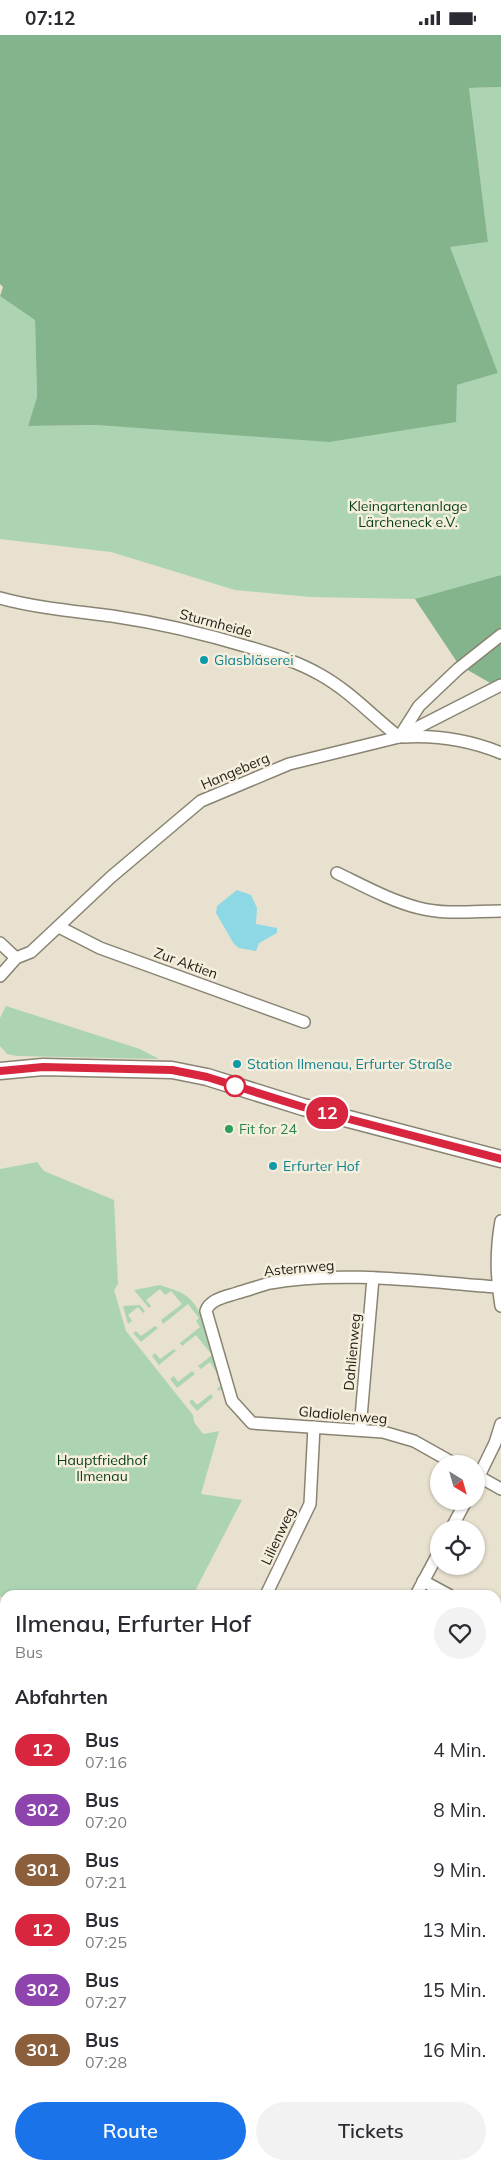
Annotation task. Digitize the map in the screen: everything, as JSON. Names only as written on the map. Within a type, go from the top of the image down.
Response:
[{"type":"main road","points":[[0,1071],[43,1067],[172,1070],[207,1077],[303,1107],[501,1159]]},
{"type":"street","name":"Sturmheide","points":[[0,598],[55,611],[176,627],[276,655],[310,669],[342,687],[399,737]]},
{"type":"street","points":[[399,737],[419,706],[458,669],[501,635]]},
{"type":"street","name":"Hangeberg","points":[[0,976],[16,958],[31,952],[112,877],[201,801],[288,764],[399,737],[501,685]]},
{"type":"street","points":[[399,737],[431,735],[467,742],[501,753]]},
{"type":"street","points":[[337,873],[392,899],[420,908],[440,911],[501,911]]},
{"type":"street","name":"Zur Aktien","points":[[59,927],[100,947],[304,1022]]},
{"type":"street","points":[[0,943],[16,958]]},
{"type":"street","points":[[501,1221],[497,1256],[501,1306]]},
{"type":"street","name":"Asternweg","points":[[232,1401],[207,1318],[207,1306],[217,1299],[270,1283],[320,1279],[373,1278],[498,1287]]},
{"type":"street","name":"Dahlienweg","points":[[360,1429],[373,1278]]},
{"type":"street","name":"Gladiolenweg","points":[[232,1401],[252,1423],[383,1432],[414,1441],[439,1455]]},
{"type":"street","points":[[485,1462],[495,1443],[501,1425]]},
{"type":"street","name":"Lilienweg","points":[[268,1590],[310,1504],[314,1427]]},
{"type":"street","points":[[485,1482],[501,1489]]},
{"type":"street","points":[[418,1590],[430,1569]]},
{"type":"street","points":[[423,1581],[440,1590]]},
{"type":"green space","points":[[0,35],[501,35],[501,87],[469,88],[488,242],[450,247],[498,373],[457,385],[456,422],[329,442],[96,425],[28,426],[37,397],[35,320],[0,296],[3,287],[0,284]]},
{"type":"green space","name":"Kleingartenanlage Lärcheneck e.V.","points":[[501,87],[501,575],[415,599],[310,597],[235,590],[111,552],[0,539],[0,296],[35,319],[37,397],[28,426],[96,425],[223,434],[457,385],[498,373],[449,247],[488,242],[469,88]]},
{"type":"green space","points":[[501,575],[501,679],[492,684],[459,665],[415,599]]},
{"type":"green space","points":[[6,1006],[140,1049],[159,1059],[17,1056],[7,1054],[0,1046],[0,1018]]},
{"type":"green space","name":"Hauptfriedhof Ilmenau","points":[[37,1162],[44,1171],[114,1200],[118,1284],[114,1290],[126,1331],[193,1415],[194,1422],[203,1434],[219,1431],[201,1494],[242,1500],[196,1590],[0,1590],[0,1169]]},
{"type":"green space","points":[[160,1285],[184,1294],[197,1308],[203,1319],[215,1354],[223,1387],[219,1391],[217,1389],[222,1385],[217,1379],[219,1377],[210,1362],[201,1369],[198,1366],[212,1355],[196,1335],[182,1346],[180,1343],[200,1327],[196,1321],[199,1318],[188,1304],[163,1324],[161,1320],[182,1304],[171,1291],[165,1295],[160,1289],[146,1300],[151,1306],[149,1308],[134,1290]]},
{"type":"green space","points":[[140,1305],[145,1311],[143,1313],[138,1307],[128,1315],[132,1321],[128,1324],[123,1306]]},
{"type":"green space","points":[[155,1326],[158,1328],[141,1342],[133,1333],[136,1331],[141,1336]]},
{"type":"green space","points":[[174,1349],[176,1351],[159,1365],[152,1356],[155,1353],[160,1359]]},
{"type":"green space","points":[[192,1371],[195,1374],[177,1388],[170,1379],[174,1376],[178,1382]]},
{"type":"green space","points":[[211,1394],[213,1397],[197,1411],[189,1402],[192,1399],[197,1405]]},
{"type":"water","points":[[237,890],[251,895],[257,908],[256,924],[277,928],[277,933],[259,943],[256,951],[239,948],[234,944],[216,913],[217,906]]},
{"type":"bus line","name":"12","points":[[0,1071],[43,1067],[172,1070],[207,1077],[303,1107],[501,1159]]},
{"type":"place","name":"Glasbläserei","points":[[204,660]]},
{"type":"place","name":"Station Ilmenau, Erfurter Straße","points":[[237,1064]]},
{"type":"place","name":"Fit for 24","points":[[229,1129]]},
{"type":"place","name":"Erfurter Hof","points":[[273,1166]]}]
